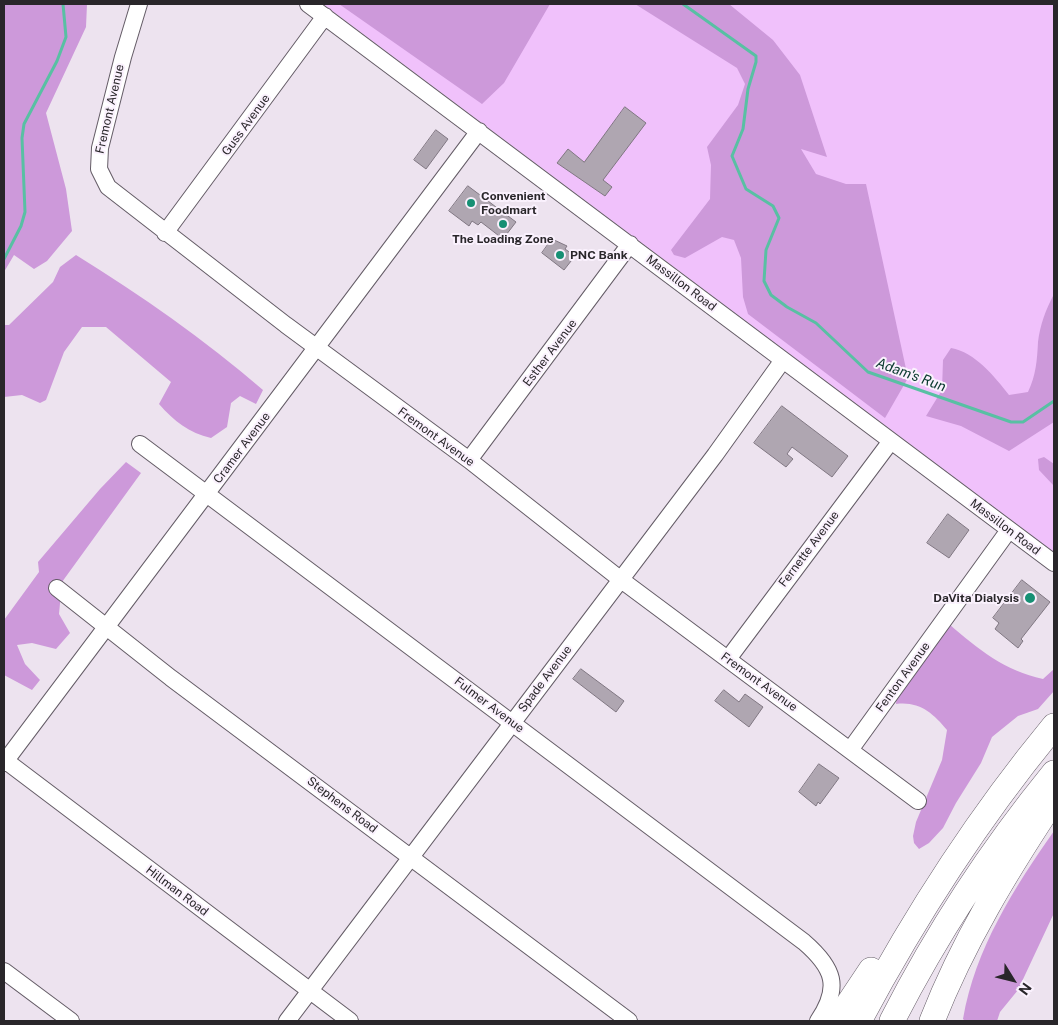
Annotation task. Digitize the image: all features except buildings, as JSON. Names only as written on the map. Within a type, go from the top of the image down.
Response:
[{"type":"highway","points":[[859,1021],[930,896],[992,804],[1054,726]]},
{"type":"highway","points":[[892,1021],[941,934],[974,882],[1004,838],[1054,773]]},
{"type":"highway","points":[[932,1021],[978,922],[1030,834],[1054,799]]},
{"type":"highway","points":[[837,1021],[881,954],[930,896]]},
{"type":"street","name":"Fremont Avenue","points":[[139,4],[122,57],[100,148],[99,169],[108,188],[165,233],[469,460],[620,580],[918,801]]},
{"type":"street","name":"Massillon Road","points":[[308,4],[480,131],[1054,563]]},
{"type":"street","name":"Guss Avenue","points":[[165,233],[325,16]]},
{"type":"street","name":"Cramer Avenue","points":[[5,762],[480,131]]},
{"type":"street","name":"Esther Avenue","points":[[469,460],[630,244]]},
{"type":"street","name":"Spade Avenue","points":[[287,1021],[750,407],[783,360]]},
{"type":"street","name":"Fernette Avenue","points":[[728,659],[891,441]]},
{"type":"street","name":"Fulmer Avenue","points":[[140,444],[804,942],[824,961],[831,975],[833,991],[831,1000],[818,1021]]},
{"type":"street","name":"Fenton Avenue","points":[[850,750],[1009,530]]},
{"type":"street","name":"Stephens Road","points":[[57,588],[171,678],[629,1021]]},
{"type":"street","name":"Hillman Road","points":[[5,762],[350,1021]]},
{"type":"street","points":[[4,971],[71,1021]]},
{"type":"shaded area","points":[[4,4],[87,4],[86,27],[46,113],[66,189],[72,231],[47,261],[34,269],[14,255],[4,272]]},
{"type":"shaded area","points":[[323,4],[1054,4],[1054,552]]},
{"type":"shaded area","points":[[339,4],[550,4],[504,83],[482,104]]},
{"type":"shaded area","points":[[635,4],[729,4],[773,40],[800,75],[827,157],[801,149],[816,174],[846,184],[866,184],[908,378],[885,418],[748,314],[743,297],[741,258],[734,240],[722,237],[685,258],[674,255],[671,250],[710,199],[711,165],[707,147],[738,105],[745,84],[737,68]]},
{"type":"shaded area","points":[[76,255],[172,319],[241,371],[263,390],[256,404],[240,396],[231,403],[227,427],[211,438],[189,430],[170,416],[159,404],[171,382],[106,327],[82,327],[64,352],[46,400],[40,403],[22,395],[4,397],[4,325],[9,325],[53,282],[60,267]]},
{"type":"shaded area","points":[[1054,294],[1054,422],[1009,451],[961,426],[926,416],[942,390],[943,360],[951,348],[968,354],[984,366],[1009,395],[1028,392],[1036,368],[1042,323]]},
{"type":"shaded area","points":[[1044,457],[1054,464],[1054,486],[1039,470],[1038,459]]},
{"type":"shaded area","points":[[126,462],[141,473],[62,582],[59,614],[70,633],[56,649],[32,643],[17,645],[25,664],[40,680],[32,690],[4,675],[4,620],[39,572],[38,562],[100,489]]},
{"type":"shaded area","points":[[949,624],[981,650],[1016,671],[1043,679],[1054,669],[1054,691],[1038,709],[1018,716],[992,737],[981,763],[943,828],[929,843],[919,849],[914,843],[913,836],[916,822],[942,760],[947,730],[925,709],[912,704],[896,704],[897,694]]},
{"type":"shaded area","points":[[1054,831],[1054,913],[1018,990],[1000,1012],[997,1021],[965,1021],[963,1019],[977,968],[998,920]]},
{"type":"waterway","points":[[4,259],[21,226],[25,212],[22,138],[24,124],[57,61],[66,37],[63,4]]},
{"type":"waterway","name":"Adam's Run","points":[[683,4],[756,56],[748,89],[743,129],[732,156],[746,189],[773,206],[779,218],[766,250],[764,281],[771,295],[787,307],[816,323],[868,372],[1011,422],[1023,422],[1054,401]]},
{"type":"place","name":"Convenient Foodmart","points":[[471,203]]},
{"type":"place","name":"The Loading Zone","points":[[503,224]]},
{"type":"place","name":"PNC Bank","points":[[560,255]]},
{"type":"place","name":"DaVita Dialysis","points":[[1030,598]]}]
